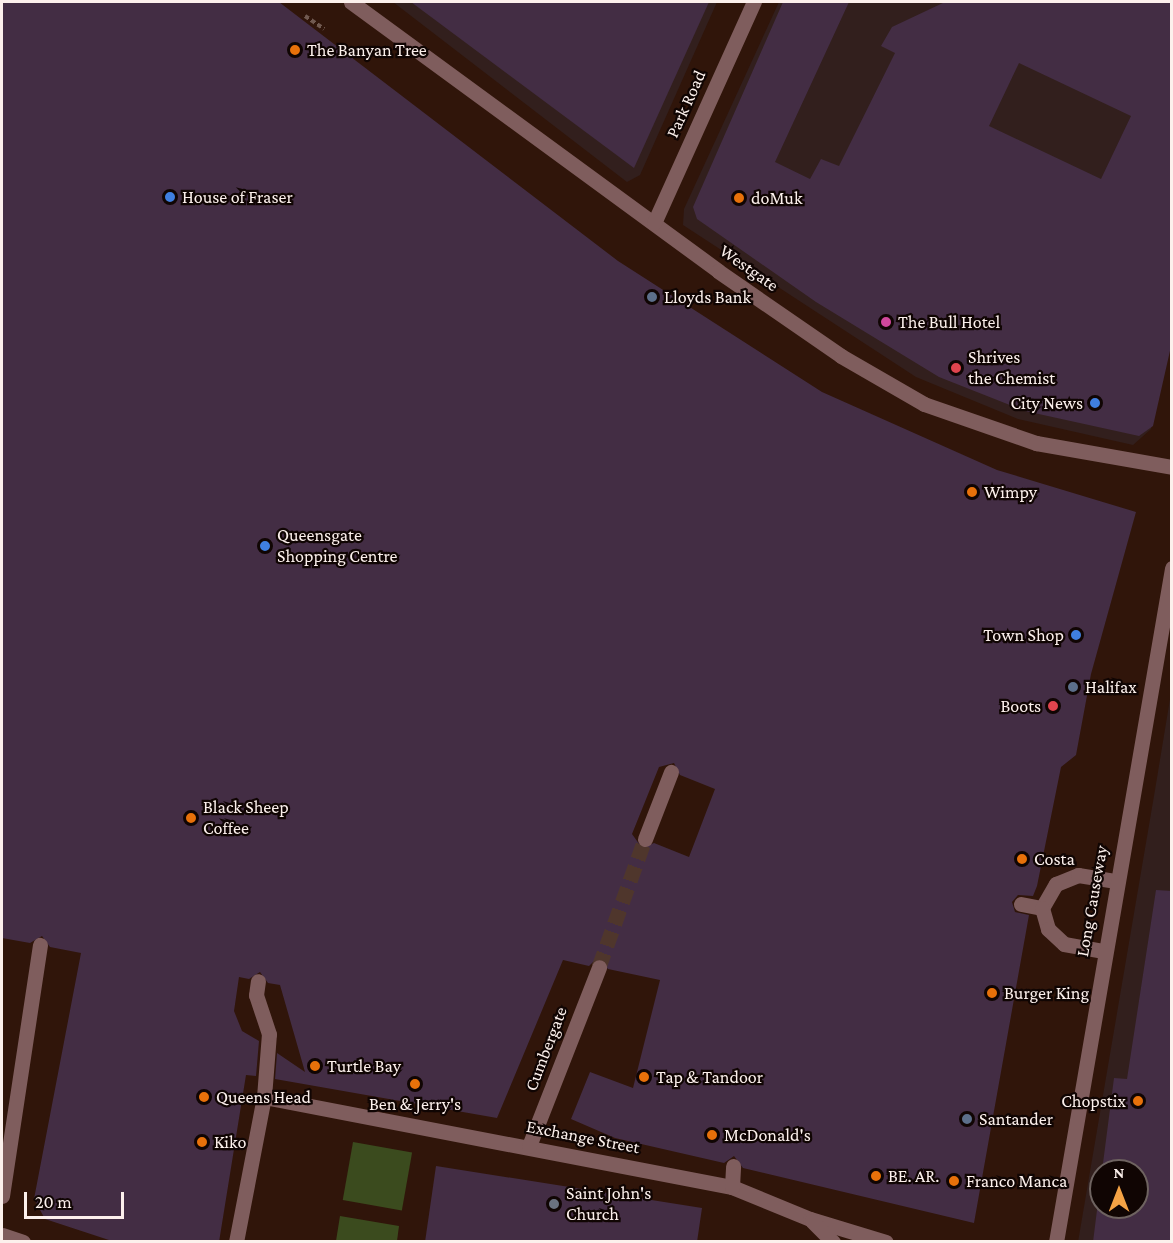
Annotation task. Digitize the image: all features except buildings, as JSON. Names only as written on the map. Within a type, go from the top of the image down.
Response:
[{"type":"street","name":"Park Road","points":[[654,223],[754,2]]},
{"type":"street","name":"Westgate","points":[[355,3],[654,223],[841,356],[924,404],[1036,443],[1172,467]]},
{"type":"street","name":"Long Causeway","points":[[1056,1242],[1102,951],[1172,568]]},
{"type":"street","points":[[645,839],[671,772]]},
{"type":"street","points":[[1102,951],[1064,944],[1048,928],[1042,908],[1056,884],[1078,874],[1115,881]]},
{"type":"street","points":[[1021,904],[1042,908]]},
{"type":"street","points":[[2,1196],[40,945]]},
{"type":"street","name":"Cumbergate","points":[[529,1146],[599,968]]},
{"type":"street","points":[[236,1242],[264,1097],[268,1034],[256,995],[258,981]]},
{"type":"street","name":"Exchange Street","points":[[264,1097],[529,1146],[732,1187],[810,1219],[886,1242]]},
{"type":"street","points":[[732,1187],[733,1166]]},
{"type":"street","points":[[810,1219],[833,1242]]},
{"type":"street","points":[[2,1235],[23,1242]]},
{"type":"path","points":[[305,16],[313,24],[324,29]]},
{"type":"shaded area","points":[[393,2],[717,2],[640,175],[627,182]]},
{"type":"shaded area","points":[[779,2],[1171,2],[1171,333],[1151,429],[1133,445],[1018,419],[916,377],[683,225],[684,209]]},
{"type":"shaded area","points":[[1171,693],[1171,1241],[1078,1242],[1089,1177],[1089,1219],[1149,1219],[1149,1159],[1092,1159]]},
{"type":"green space","points":[[353,1142],[412,1152],[402,1211],[343,1200]]},
{"type":"green space","points":[[340,1216],[399,1226],[397,1241],[336,1241]]},
{"type":"tunnel","points":[[599,967],[645,839]]},
{"type":"place","name":"The Banyan Tree","points":[[295,50]]},
{"type":"place","name":"House of Fraser","points":[[170,197]]},
{"type":"place","name":"doMuk","points":[[739,198]]},
{"type":"place","name":"Lloyds Bank","points":[[652,297]]},
{"type":"place","name":"The Bull Hotel","points":[[886,322]]},
{"type":"place","name":"Shrives the Chemist","points":[[956,368]]},
{"type":"place","name":"City News","points":[[1095,403]]},
{"type":"place","name":"Wimpy","points":[[972,492]]},
{"type":"place","name":"Queensgate Shopping Centre","points":[[265,546]]},
{"type":"place","name":"Town Shop","points":[[1076,635]]},
{"type":"place","name":"Halifax","points":[[1073,687]]},
{"type":"place","name":"Boots","points":[[1053,706]]},
{"type":"place","name":"Black Sheep Coffee","points":[[191,818]]},
{"type":"place","name":"Costa","points":[[1022,859]]},
{"type":"place","name":"Burger King","points":[[992,993]]},
{"type":"place","name":"Turtle Bay","points":[[315,1066]]},
{"type":"place","name":"Tap & Tandoor","points":[[644,1077]]},
{"type":"place","name":"Ben & Jerry's","points":[[415,1084]]},
{"type":"place","name":"Queens Head","points":[[204,1097]]},
{"type":"place","name":"Chopstix","points":[[1138,1101]]},
{"type":"place","name":"Santander","points":[[967,1119]]},
{"type":"place","name":"McDonald's","points":[[712,1135]]},
{"type":"place","name":"Kiko","points":[[202,1142]]},
{"type":"place","name":"BE. AR.","points":[[876,1176]]},
{"type":"place","name":"Franco Manca","points":[[954,1181]]},
{"type":"place","name":"Saint John's Church","points":[[554,1204]]}]
